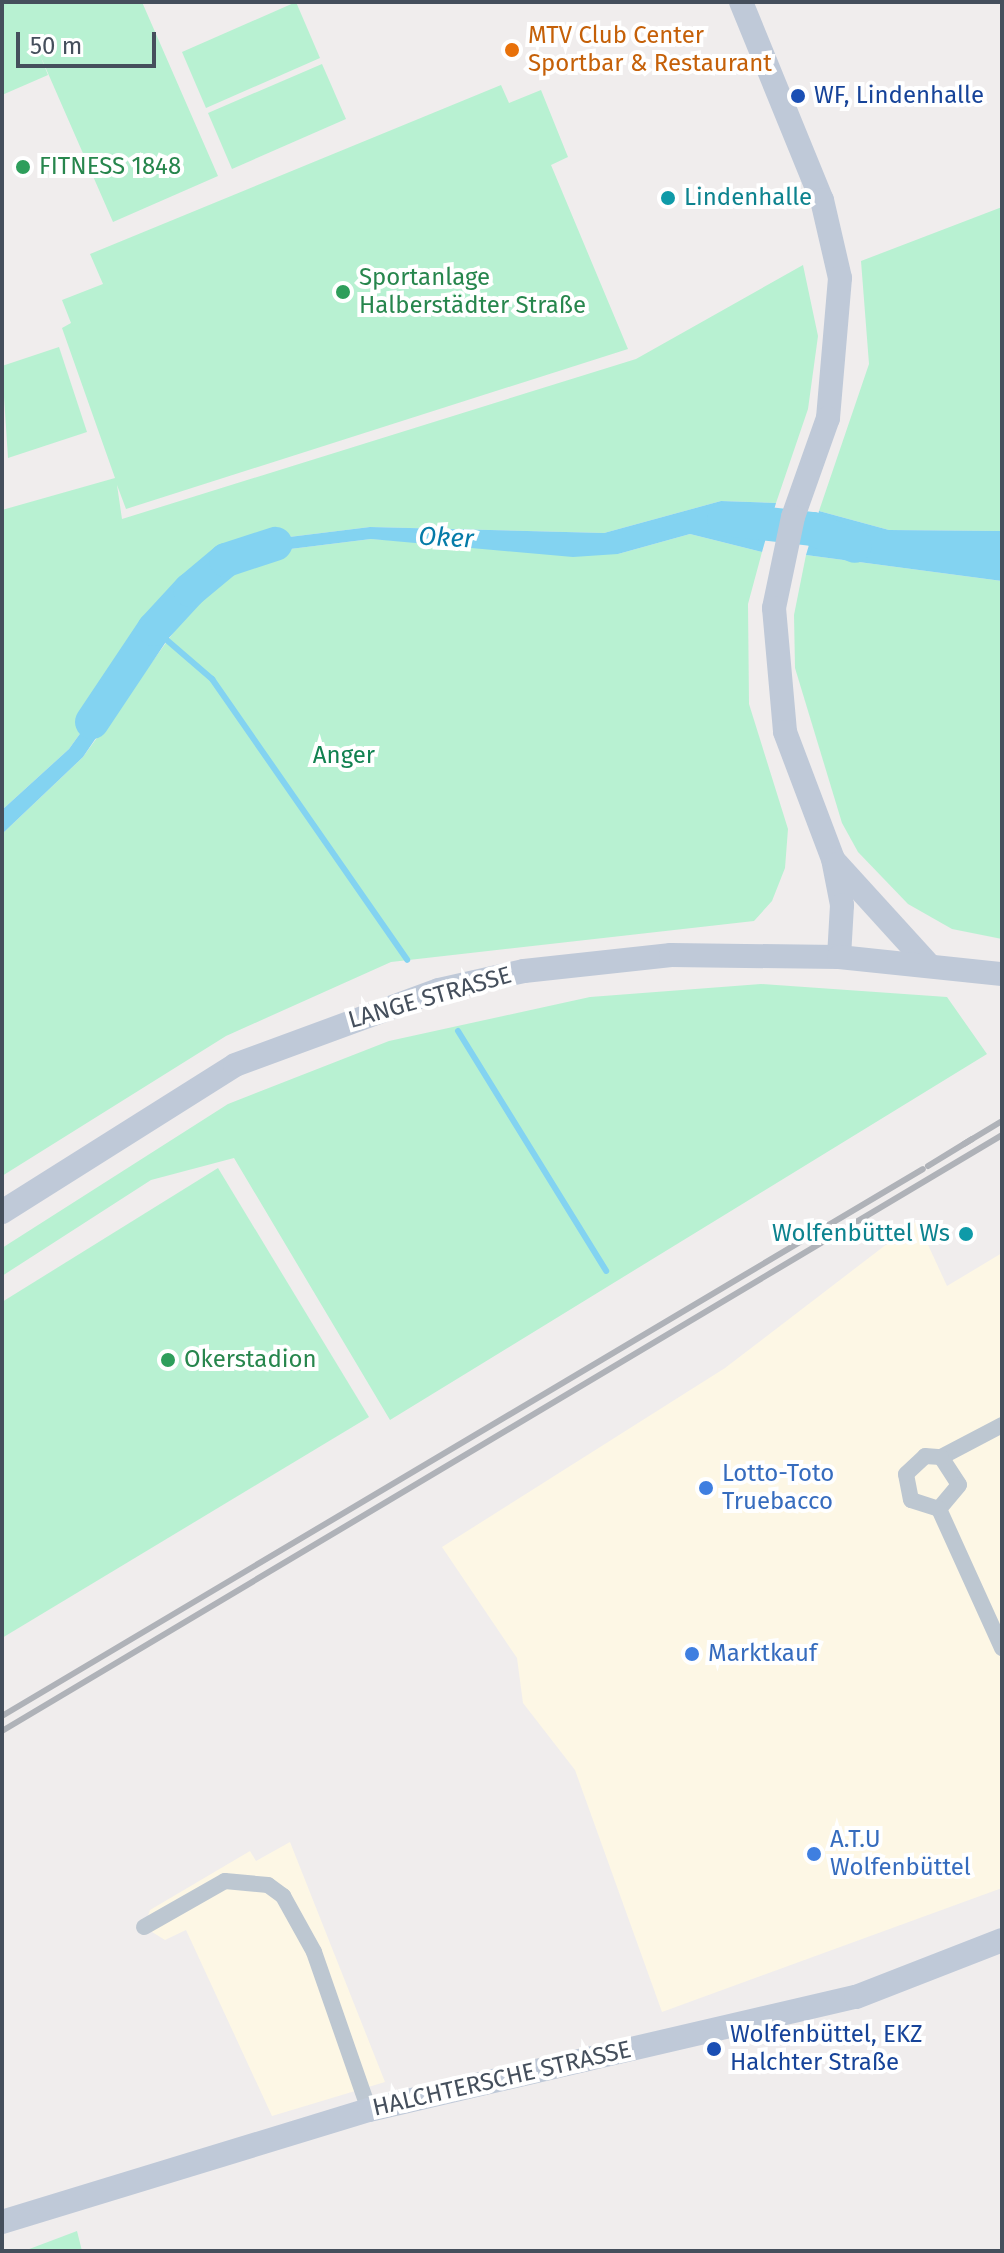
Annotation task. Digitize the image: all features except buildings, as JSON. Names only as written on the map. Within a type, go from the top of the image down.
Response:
[{"type":"main road","points":[[741,2],[835,246],[836,375],[781,560],[774,608],[785,732],[833,859],[842,905],[839,957]]},
{"type":"main road","points":[[833,859],[929,965]]},
{"type":"main road","name":"LANGE STRASSE","points":[[2,1212],[235,1065],[439,990],[524,971],[671,955],[839,957],[1002,974]]},
{"type":"main road","name":"HALCHTERSCHE STRASSE","points":[[2,2222],[369,2110],[856,1997],[1002,1940]]},
{"type":"street","points":[[1002,1425],[941,1457],[925,1456],[906,1474],[911,1500],[939,1509],[1002,1648]]},
{"type":"street","points":[[939,1509],[959,1485],[941,1457]]},
{"type":"street","points":[[144,1927],[225,1881],[259,1882],[283,1896],[314,1952],[369,2110]]},
{"type":"shaded area","points":[[917,1221],[947,1286],[1002,1253],[1002,1888],[662,2012],[575,1770],[523,1703],[517,1658],[442,1547],[725,1368]]},
{"type":"shaded area","points":[[290,1842],[385,2082],[272,2116],[186,1930],[165,1940],[144,1927],[150,1910],[250,1851],[256,1861]]},
{"type":"green space","points":[[2,2],[142,2],[218,176],[113,222],[40,55],[48,75],[2,95]]},
{"type":"green space","points":[[296,2],[320,58],[206,108],[182,52]]},
{"type":"green space","points":[[322,64],[346,119],[232,169],[208,113]]},
{"type":"green space","points":[[501,85],[509,103],[541,90],[568,157],[551,165],[628,349],[126,509],[117,485],[122,519],[636,359],[803,265],[818,336],[808,409],[776,503],[721,501],[604,533],[370,527],[273,539],[237,554],[160,622],[69,749],[2,810],[2,510],[115,478],[62,328],[71,323],[62,300],[103,284],[90,254]]},
{"type":"green space","points":[[1002,207],[1002,531],[889,530],[819,511],[869,364],[861,261]]},
{"type":"green space","points":[[59,347],[87,432],[8,458],[2,366]]},
{"type":"green space","name":"Anger","points":[[690,534],[762,552],[748,604],[749,704],[788,829],[785,868],[772,901],[754,921],[391,962],[226,1036],[2,1176],[2,834],[83,757],[200,596],[237,567],[274,551],[371,539],[618,554]]},
{"type":"green space","points":[[806,555],[1002,581],[1002,939],[952,929],[908,904],[858,852],[842,823],[795,668],[794,615]]},
{"type":"green space","points":[[761,984],[947,997],[987,1054],[390,1420],[234,1158],[151,1180],[2,1276],[2,1248],[228,1104],[389,1041],[590,997]]},
{"type":"green space","name":"Okerstadion","points":[[218,1168],[369,1417],[2,1638],[2,1302]]},
{"type":"green space","points":[[77,2231],[82,2251],[24,2251]]},
{"type":"water","points":[[721,501],[776,503],[762,552],[690,534],[618,554],[573,557],[371,539],[274,551],[237,567],[166,635],[83,757],[2,834],[2,810],[69,749],[160,622],[237,554],[273,539],[370,527],[604,533]]},
{"type":"water","points":[[819,511],[889,530],[1002,531],[1002,581],[806,555]]},
{"type":"waterway","name":"Oker","points":[[724,519],[813,529],[855,546]]},
{"type":"waterway","name":"Oker","points":[[92,722],[154,629],[190,590],[226,560],[275,544]]},
{"type":"waterway","points":[[154,629],[212,679],[407,960]]},
{"type":"waterway","points":[[458,1031],[606,1271]]},
{"type":"railway","points":[[964,1144],[1002,1121]]},
{"type":"railway","points":[[2,1731],[1002,1135]]},
{"type":"railway","points":[[928,1166],[972,1139]]},
{"type":"railway","points":[[2,1716],[923,1169]]},
{"type":"place","name":"MTV Club Center Sportbar & Restaurant","points":[[512,50]]},
{"type":"place","name":"WF, Lindenhalle","points":[[798,96]]},
{"type":"place","name":"FITNESS 1848","points":[[23,167]]},
{"type":"place","name":"Lindenhalle","points":[[668,198]]},
{"type":"place","name":"Sportanlage Halberstädter Straße","points":[[343,292]]},
{"type":"place","name":"Wolfenbüttel Ws","points":[[966,1234]]},
{"type":"place","name":"Okerstadion","points":[[168,1360]]},
{"type":"place","name":"Lotto-Toto Truebacco","points":[[706,1488]]},
{"type":"place","name":"Marktkauf","points":[[692,1654]]},
{"type":"place","name":"A.T.U Wolfenbüttel","points":[[814,1854]]},
{"type":"place","name":"Wolfenbüttel, EKZ Halchter Straße","points":[[714,2049]]}]
